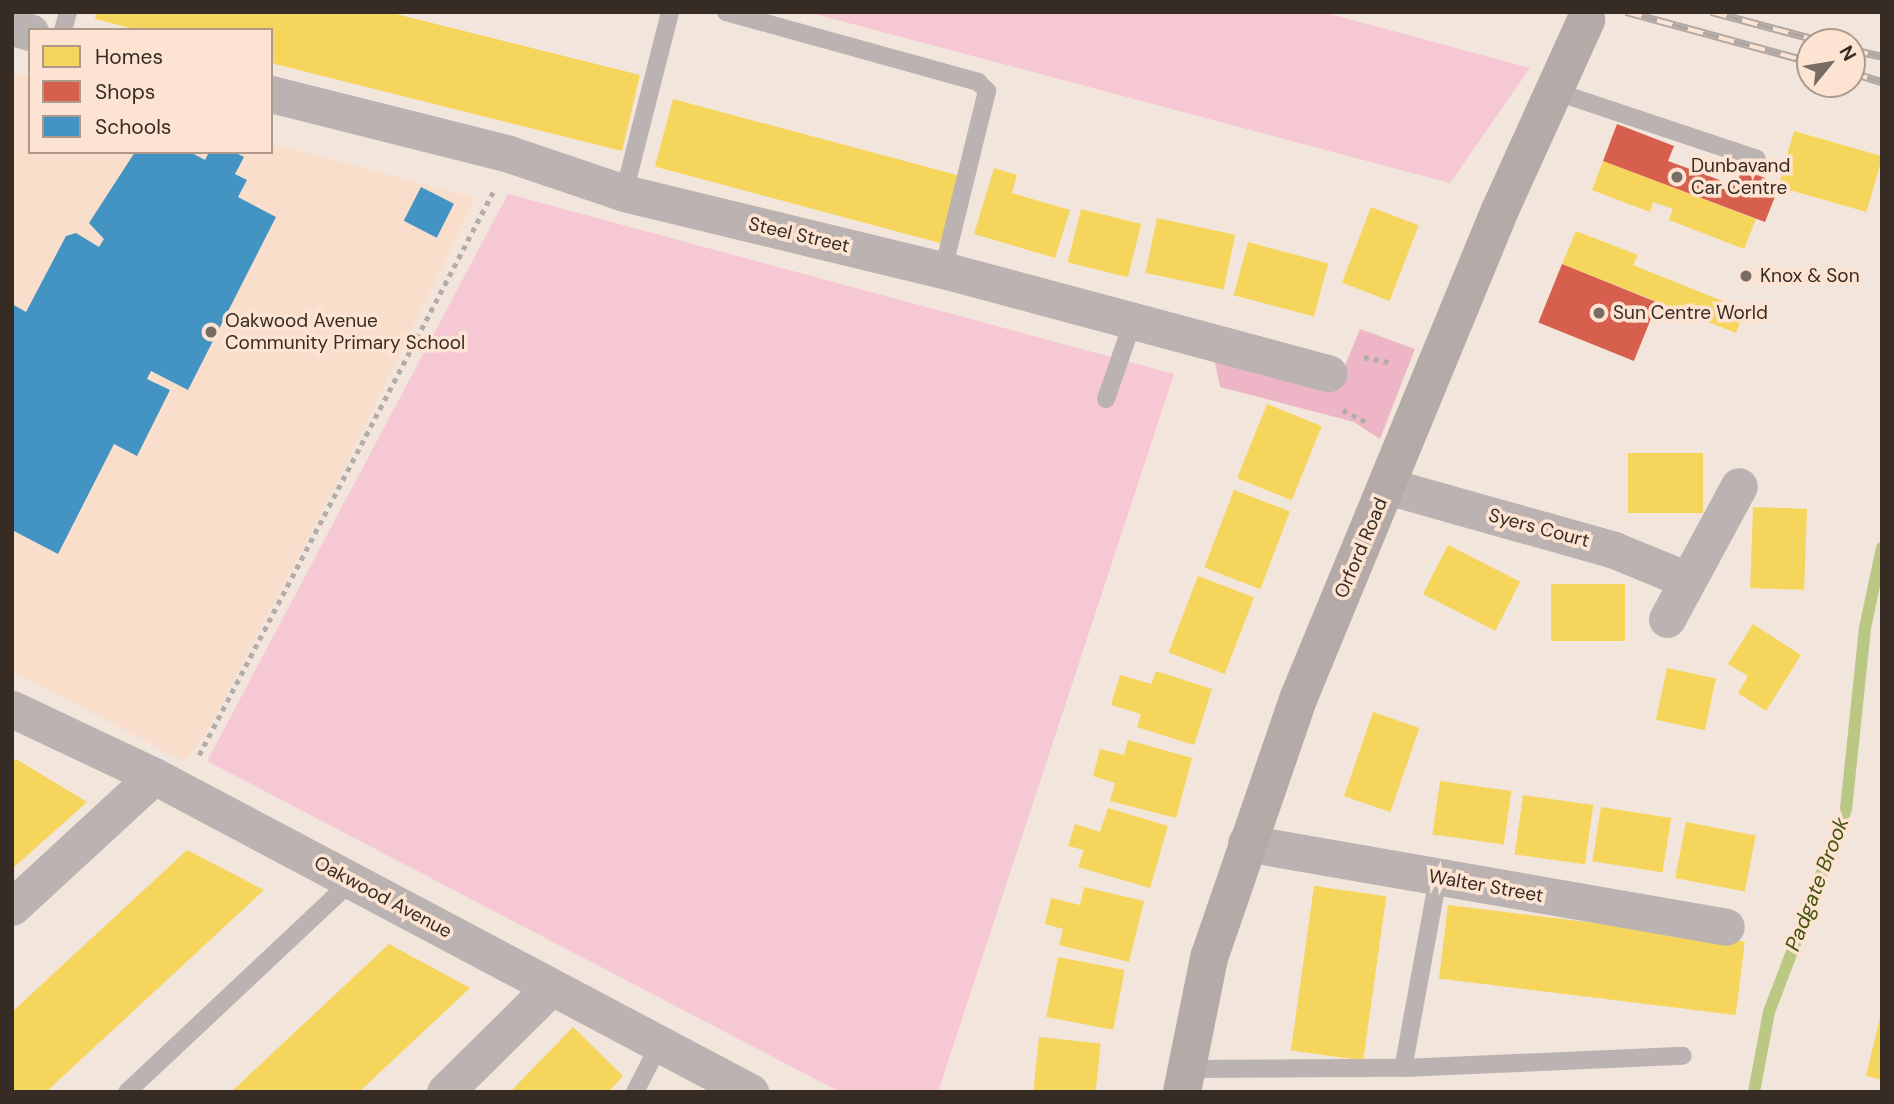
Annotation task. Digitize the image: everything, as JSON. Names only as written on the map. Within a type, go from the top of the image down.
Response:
[{"type":"main road","name":"Orford Road","points":[[1183,1080],[1209,958],[1246,843],[1432,375],[1586,20]]},
{"type":"street","name":"Steel Street","points":[[273,95],[509,154],[624,194],[943,270],[1328,373]]},
{"type":"street","name":"Syers Court","points":[[1387,486],[1614,550],[1687,580]]},
{"type":"street","points":[[1667,619],[1739,486]]},
{"type":"street","name":"Oakwood Avenue","points":[[12,709],[167,783],[750,1092]]},
{"type":"street","points":[[12,907],[167,783]]},
{"type":"street","name":"Walter Street","points":[[1246,843],[1727,927]]},
{"type":"street","points":[[445,1092],[551,987]]},
{"type":"lane","points":[[624,194],[670,12]]},
{"type":"lane","points":[[726,12],[978,82],[987,91],[943,270]]},
{"type":"lane","points":[[1554,91],[1757,159]]},
{"type":"lane","points":[[1106,400],[1133,321]]},
{"type":"lane","points":[[1403,1068],[1438,878]]},
{"type":"lane","points":[[128,1092],[352,881]]},
{"type":"lane","points":[[635,1092],[659,1045]]},
{"type":"lane","points":[[1183,1080],[1683,1056]]},
{"type":"path","points":[[167,783],[509,154]]},
{"type":"path","points":[[1406,440],[1343,410],[1328,373],[1357,355],[1432,375]]},
{"type":"shaded area","points":[[807,12],[1323,12],[1530,68],[1450,183]]},
{"type":"shaded area","name":"Oakwood Avenue Community Primary School","points":[[12,73],[28,77],[28,154],[273,154],[273,144],[476,198],[345,467],[204,737],[184,761],[12,672]]},
{"type":"shaded area","points":[[508,194],[1174,374],[938,1092],[840,1092],[207,761]]},
{"type":"shaded area","points":[[1360,329],[1415,349],[1380,439],[1354,422],[1220,387],[1214,358],[1337,385]]},
{"type":"building: Homes","points":[[97,12],[388,12],[640,75],[622,151],[273,64],[273,28],[130,28],[95,19]]},
{"type":"building: Homes","points":[[673,99],[959,176],[941,243],[655,167]]},
{"type":"building: Homes","points":[[1794,131],[1882,156],[1866,212],[1778,187]]},
{"type":"building: Homes","points":[[1603,161],[1756,219],[1744,249],[1669,220],[1673,209],[1653,202],[1650,212],[1592,190]]},
{"type":"building: Homes","points":[[994,168],[1017,175],[1012,193],[1070,210],[1055,258],[974,234]]},
{"type":"building: Homes","points":[[1371,207],[1419,225],[1390,301],[1342,283]]},
{"type":"building: Homes","points":[[1081,209],[1141,224],[1128,277],[1068,262]]},
{"type":"building: Homes","points":[[1157,218],[1235,235],[1224,289],[1145,273]]},
{"type":"building: Homes","points":[[1576,231],[1638,255],[1633,265],[1745,310],[1736,333],[1562,264]]},
{"type":"building: Homes","points":[[1248,242],[1328,263],[1314,317],[1234,295]]},
{"type":"building: Homes","points":[[1267,404],[1322,426],[1292,500],[1237,478]]},
{"type":"building: Homes","points":[[1628,453],[1703,453],[1703,513],[1628,513]]},
{"type":"building: Homes","points":[[1234,490],[1290,512],[1260,589],[1204,567]]},
{"type":"building: Homes","points":[[1753,507],[1807,509],[1804,590],[1750,588]]},
{"type":"building: Homes","points":[[1448,545],[1520,582],[1495,631],[1423,594]]},
{"type":"building: Homes","points":[[1198,576],[1254,598],[1225,674],[1169,653]]},
{"type":"building: Homes","points":[[1551,584],[1625,584],[1625,641],[1551,641]]},
{"type":"building: Homes","points":[[1753,624],[1801,655],[1766,711],[1738,693],[1748,676],[1728,664]]},
{"type":"building: Homes","points":[[1667,668],[1716,678],[1705,730],[1656,720]]},
{"type":"building: Homes","points":[[1156,671],[1212,689],[1194,745],[1137,727],[1141,714],[1111,705],[1120,675],[1151,684]]},
{"type":"building: Homes","points":[[1373,712],[1419,728],[1390,812],[1344,796]]},
{"type":"building: Homes","points":[[1128,740],[1192,758],[1176,818],[1110,801],[1115,783],[1093,776],[1100,749],[1124,755]]},
{"type":"building: Homes","points":[[16,759],[87,802],[12,869],[12,763]]},
{"type":"building: Homes","points":[[1440,781],[1511,791],[1504,844],[1432,834]]},
{"type":"building: Homes","points":[[1523,795],[1593,805],[1585,864],[1515,854]]},
{"type":"building: Homes","points":[[1601,807],[1671,818],[1663,872],[1592,861]]},
{"type":"building: Homes","points":[[1108,808],[1168,826],[1150,888],[1078,867],[1084,850],[1068,846],[1075,824],[1100,832]]},
{"type":"building: Homes","points":[[1686,822],[1756,836],[1745,892],[1675,878]]},
{"type":"building: Homes","points":[[187,850],[264,890],[46,1092],[12,1092],[12,1012]]},
{"type":"building: Homes","points":[[1314,886],[1386,896],[1363,1061],[1291,1050]]},
{"type":"building: Homes","points":[[1084,887],[1144,901],[1129,962],[1059,945],[1063,929],[1045,924],[1051,898],[1080,905]]},
{"type":"building: Homes","points":[[1448,905],[1745,941],[1736,1015],[1439,978]]},
{"type":"building: Homes","points":[[389,944],[470,988],[359,1092],[231,1092]]},
{"type":"building: Homes","points":[[1058,957],[1125,970],[1113,1030],[1046,1017]]},
{"type":"building: Homes","points":[[1882,1013],[1882,1080],[1866,1076]]},
{"type":"building: Homes","points":[[573,1027],[623,1076],[608,1092],[510,1092]]},
{"type":"building: Homes","points":[[1039,1037],[1101,1043],[1096,1092],[1033,1092]]},
{"type":"building: Shops","name":"Dunbavand Car Centre","points":[[1617,124],[1674,146],[1668,161],[1736,186],[1742,169],[1780,184],[1765,222],[1603,161]]},
{"type":"building: Shops","name":"Sun Centre World","points":[[1562,264],[1657,303],[1634,361],[1538,322]]},
{"type":"building: Schools","points":[[134,154],[194,154],[205,160],[208,154],[238,154],[244,157],[235,174],[247,180],[238,197],[276,217],[188,390],[151,371],[147,379],[170,390],[137,456],[114,444],[58,554],[12,530],[12,304],[26,312],[66,236],[76,233],[99,247],[104,239],[89,223]]},
{"type":"building: Schools","points":[[421,187],[454,204],[437,238],[404,221]]},
{"type":"waterway","name":"Padgate Brook","points":[[1754,1092],[1769,1012],[1846,809],[1865,628],[1882,548]]},
{"type":"railway","points":[[1626,12],[1796,58]]},
{"type":"railway","points":[[1711,12],[1796,35]]},
{"type":"railway","points":[[1866,53],[1882,57]]},
{"type":"railway","points":[[1866,77],[1882,82]]},
{"type":"place","name":"Dunbavand Car Centre","points":[[1677,177]]},
{"type":"place","name":"Knox & Son","points":[[1746,276]]},
{"type":"place","name":"Sun Centre World","points":[[1599,313]]},
{"type":"place","name":"Oakwood Avenue Community Primary School","points":[[211,332]]}]
